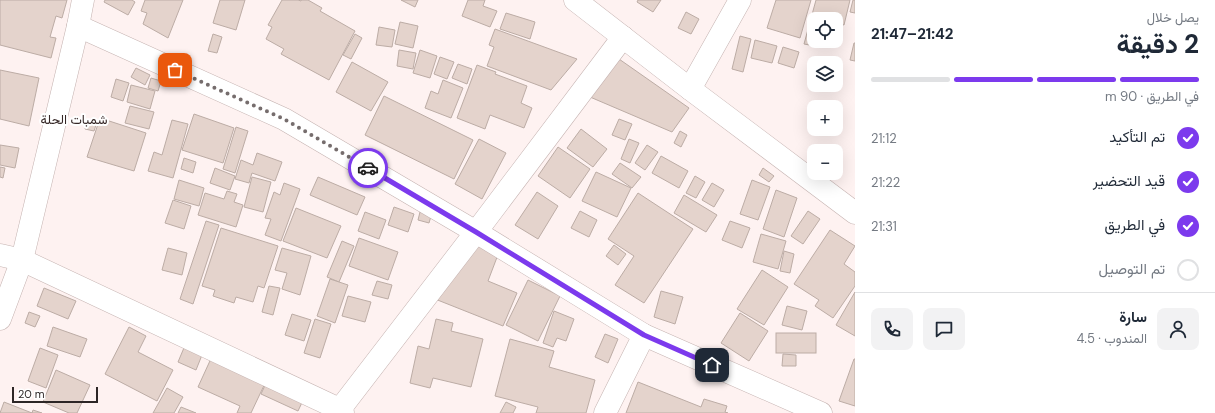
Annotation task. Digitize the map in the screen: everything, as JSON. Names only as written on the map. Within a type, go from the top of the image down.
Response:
[{"type":"street","points":[[0,319],[22,260],[83,0]]},
{"type":"street","points":[[575,0],[690,89],[855,213]]},
{"type":"street","points":[[690,89],[740,0]]},
{"type":"street","points":[[78,26],[284,119],[476,232],[644,335],[822,413]]},
{"type":"street","points":[[0,256],[22,260],[339,412],[623,37]]},
{"type":"street","points":[[605,413],[644,335]]},
{"type":"building","points":[[0,0],[67,0],[62,18],[56,16],[50,37],[56,38],[51,58],[0,45]]},
{"type":"building","points":[[105,0],[132,0],[135,2],[128,15],[104,2]]},
{"type":"building","points":[[145,0],[183,0],[168,38],[143,24],[147,13],[141,11]]},
{"type":"building","points":[[220,0],[245,0],[236,30],[213,23]]},
{"type":"building","points":[[282,0],[308,0],[322,8],[320,11],[355,31],[329,80],[281,54],[284,49],[266,39],[272,27],[268,25]]},
{"type":"building","points":[[401,0],[418,0],[415,7]]},
{"type":"building","points":[[468,0],[485,0],[483,6],[497,11],[490,27],[462,16]]},
{"type":"building","points":[[638,0],[661,0],[653,12],[637,2]]},
{"type":"building","points":[[776,0],[811,0],[800,38],[767,28]]},
{"type":"building","points":[[816,0],[850,0],[844,25],[843,12],[813,12]]},
{"type":"building","points":[[853,0],[855,0],[855,13],[850,12]]},
{"type":"building","points":[[686,12],[699,19],[691,34],[678,28]]},
{"type":"building","points":[[506,13],[535,22],[530,39],[500,29]]},
{"type":"building","points":[[400,22],[418,26],[413,48],[395,44]]},
{"type":"building","points":[[379,27],[395,30],[392,47],[376,45]]},
{"type":"building","points":[[495,29],[577,59],[551,90],[487,66],[494,47],[489,45]]},
{"type":"building","points":[[807,33],[807,45],[804,44]]},
{"type":"building","points":[[213,34],[222,37],[217,53],[208,51]]},
{"type":"building","points":[[355,34],[362,38],[351,59],[343,55]]},
{"type":"building","points":[[740,36],[751,39],[743,72],[732,69]]},
{"type":"building","points":[[755,40],[777,46],[772,63],[751,58]]},
{"type":"building","points":[[855,43],[855,61],[850,60]]},
{"type":"building","points":[[783,47],[799,52],[794,68],[778,63]]},
{"type":"building","points":[[399,50],[416,53],[413,69],[397,66]]},
{"type":"building","points":[[420,50],[437,56],[430,78],[413,73]]},
{"type":"building","points":[[440,57],[454,62],[447,79],[434,74]]},
{"type":"building","points":[[619,59],[689,108],[672,132],[590,97]]},
{"type":"building","points":[[352,62],[388,82],[371,111],[336,92]]},
{"type":"building","points":[[458,64],[472,69],[467,84],[452,78]]},
{"type":"building","points":[[477,65],[496,72],[495,74],[527,86],[521,103],[532,108],[524,128],[490,115],[485,129],[457,118]]},
{"type":"building","points":[[136,68],[150,75],[145,85],[131,77]]},
{"type":"building","points":[[0,70],[39,78],[29,126],[0,119]]},
{"type":"building","points":[[151,78],[161,81],[158,91],[148,88]]},
{"type":"building","points":[[116,79],[129,83],[123,101],[111,97]]},
{"type":"building","points":[[443,80],[463,88],[451,118],[425,108],[431,91],[438,94]]},
{"type":"building","points":[[131,85],[155,91],[150,109],[127,102]]},
{"type":"building","points":[[384,96],[473,140],[454,179],[365,135]]},
{"type":"building","points":[[130,106],[154,112],[149,129],[125,123]]},
{"type":"building","points":[[194,114],[234,128],[223,163],[182,150]]},
{"type":"building","points":[[100,118],[146,133],[134,171],[87,157]]},
{"type":"building","points":[[88,119],[97,122],[94,131],[85,129]]},
{"type":"building","points":[[619,119],[632,124],[625,140],[612,135]]},
{"type":"building","points":[[172,120],[188,124],[173,178],[148,171],[154,152],[162,155]]},
{"type":"building","points":[[236,127],[248,131],[235,173],[223,169]]},
{"type":"building","points":[[581,129],[607,149],[593,167],[567,148]]},
{"type":"building","points":[[680,131],[687,135],[681,147],[674,143]]},
{"type":"building","points":[[479,139],[506,153],[482,199],[455,184]]},
{"type":"building","points":[[629,139],[639,143],[630,163],[621,159]]},
{"type":"building","points":[[0,145],[19,148],[15,168],[0,165]]},
{"type":"building","points":[[647,145],[658,152],[645,170],[635,163]]},
{"type":"building","points":[[558,147],[590,169],[570,198],[538,176]]},
{"type":"building","points":[[257,153],[282,162],[275,181],[252,173],[249,183],[235,179],[241,160],[253,165]]},
{"type":"building","points":[[661,156],[688,171],[679,188],[652,173]]},
{"type":"building","points":[[184,158],[196,162],[193,173],[181,169]]},
{"type":"building","points":[[620,163],[641,177],[632,188],[612,174]]},
{"type":"building","points":[[0,167],[5,168],[3,178],[0,177]]},
{"type":"building","points":[[215,168],[235,176],[230,190],[210,183]]},
{"type":"building","points":[[763,168],[774,176],[769,182],[759,175]]},
{"type":"building","points":[[596,172],[631,188],[617,217],[582,201]]},
{"type":"building","points":[[695,176],[705,182],[696,198],[686,193]]},
{"type":"building","points":[[252,177],[271,182],[263,212],[244,207]]},
{"type":"building","points":[[318,177],[365,197],[357,215],[310,195]]},
{"type":"building","points":[[179,180],[204,188],[199,206],[174,199]]},
{"type":"building","points":[[752,180],[770,187],[758,220],[740,214]]},
{"type":"building","points":[[284,183],[300,189],[281,241],[265,235],[271,219],[265,218],[274,192],[280,195]]},
{"type":"building","points":[[712,183],[724,190],[714,207],[702,200]]},
{"type":"building","points":[[776,190],[797,198],[784,237],[763,229]]},
{"type":"building","points":[[227,191],[237,194],[234,202],[243,205],[236,227],[198,215],[205,193],[224,199]]},
{"type":"building","points":[[537,192],[558,206],[538,239],[515,225]]},
{"type":"building","points":[[638,193],[693,229],[644,303],[615,285],[634,256],[608,239]]},
{"type":"building","points":[[684,195],[717,215],[706,232],[674,213]]},
{"type":"building","points":[[173,200],[191,206],[184,229],[165,223]]},
{"type":"building","points":[[394,207],[414,214],[408,232],[388,225]]},
{"type":"building","points":[[296,208],[341,226],[327,258],[283,241]]},
{"type":"building","points":[[580,211],[597,220],[589,237],[571,228]]},
{"type":"building","points":[[808,211],[820,219],[803,244],[791,236]]},
{"type":"building","points":[[365,212],[386,220],[379,239],[358,231]]},
{"type":"building","points":[[420,212],[431,216],[429,223],[418,220]]},
{"type":"building","points":[[206,221],[219,225],[193,304],[180,299]]},
{"type":"building","points":[[730,221],[750,228],[742,248],[722,240]]},
{"type":"building","points":[[221,228],[278,246],[264,288],[258,286],[253,302],[236,297],[234,303],[213,296],[215,290],[202,286]]},
{"type":"building","points":[[830,230],[855,246],[844,264],[855,272],[855,286],[833,318],[815,306],[819,300],[794,284]]},
{"type":"building","points":[[761,234],[786,241],[778,269],[753,262]]},
{"type":"building","points":[[359,238],[398,252],[388,280],[349,266]]},
{"type":"building","points":[[342,241],[354,246],[339,282],[327,277]]},
{"type":"building","points":[[478,244],[499,252],[488,281],[517,293],[503,326],[435,299]]},
{"type":"building","points":[[614,245],[626,254],[618,265],[606,256]]},
{"type":"building","points":[[168,248],[187,253],[182,275],[162,270]]},
{"type":"building","points":[[282,248],[311,256],[300,295],[282,289],[287,273],[275,270]]},
{"type":"building","points":[[784,251],[794,254],[790,273],[780,271]]},
{"type":"building","points":[[762,270],[788,287],[764,325],[737,309]]},
{"type":"building","points":[[330,279],[348,285],[335,323],[317,316]]},
{"type":"building","points":[[528,280],[560,296],[538,341],[506,325]]},
{"type":"building","points":[[377,281],[392,285],[388,299],[372,295]]},
{"type":"building","points":[[269,286],[280,288],[273,315],[262,312]]},
{"type":"building","points":[[44,288],[76,301],[68,319],[37,306]]},
{"type":"building","points":[[661,291],[683,297],[675,324],[654,317]]},
{"type":"building","points":[[855,292],[855,336],[836,325]]},
{"type":"building","points":[[348,296],[371,302],[365,322],[342,316]]},
{"type":"building","points":[[787,306],[807,311],[802,330],[782,325]]},
{"type":"building","points":[[554,311],[574,319],[566,341],[557,338],[553,347],[543,343]]},
{"type":"building","points":[[29,312],[40,316],[35,327],[25,323]]},
{"type":"building","points":[[740,313],[768,331],[749,361],[721,343]]},
{"type":"building","points":[[292,314],[311,320],[304,341],[285,335]]},
{"type":"building","points":[[315,319],[331,324],[320,358],[304,353]]},
{"type":"building","points":[[436,319],[453,323],[451,331],[483,339],[471,387],[433,378],[430,388],[410,383],[418,346],[429,349]]},
{"type":"building","points":[[53,327],[87,339],[80,357],[47,346]]},
{"type":"building","points":[[129,327],[146,336],[138,352],[173,370],[157,401],[105,374]]},
{"type":"building","points":[[776,333],[816,333],[816,353],[776,353]]},
{"type":"building","points":[[605,334],[618,339],[608,363],[595,357]]},
{"type":"building","points":[[510,339],[554,351],[549,367],[595,380],[586,413],[536,413],[538,407],[495,396]]},
{"type":"building","points":[[186,343],[204,350],[196,370],[178,362]]},
{"type":"building","points":[[40,348],[58,355],[46,388],[28,381]]},
{"type":"building","points":[[214,352],[268,377],[251,413],[237,413],[240,406],[198,387]]},
{"type":"building","points":[[783,354],[796,355],[796,366],[782,366]]},
{"type":"building","points":[[855,359],[855,406],[839,401]]},
{"type":"building","points":[[56,370],[90,385],[77,413],[69,413],[43,402]]},
{"type":"building","points":[[269,377],[306,394],[298,411],[261,394]]},
{"type":"building","points":[[638,382],[701,407],[704,399],[727,406],[725,412],[728,413],[626,413]]},
{"type":"building","points":[[167,388],[183,397],[174,413],[153,413]]},
{"type":"building","points":[[4,402],[32,413],[0,413]]},
{"type":"building","points":[[506,402],[516,407],[513,413],[500,413]]},
{"type":"building","points":[[181,407],[196,413],[178,413]]},
{"type":"building","points":[[33,410],[42,413],[32,413]]},
{"type":"way so far","points":[[175,70],[284,119],[368,168]]},
{"type":"district","name":"شمبات الحلة","points":[[74,119]]},
{"type":"route","points":[[368,168],[644,335],[712,365]]}]
